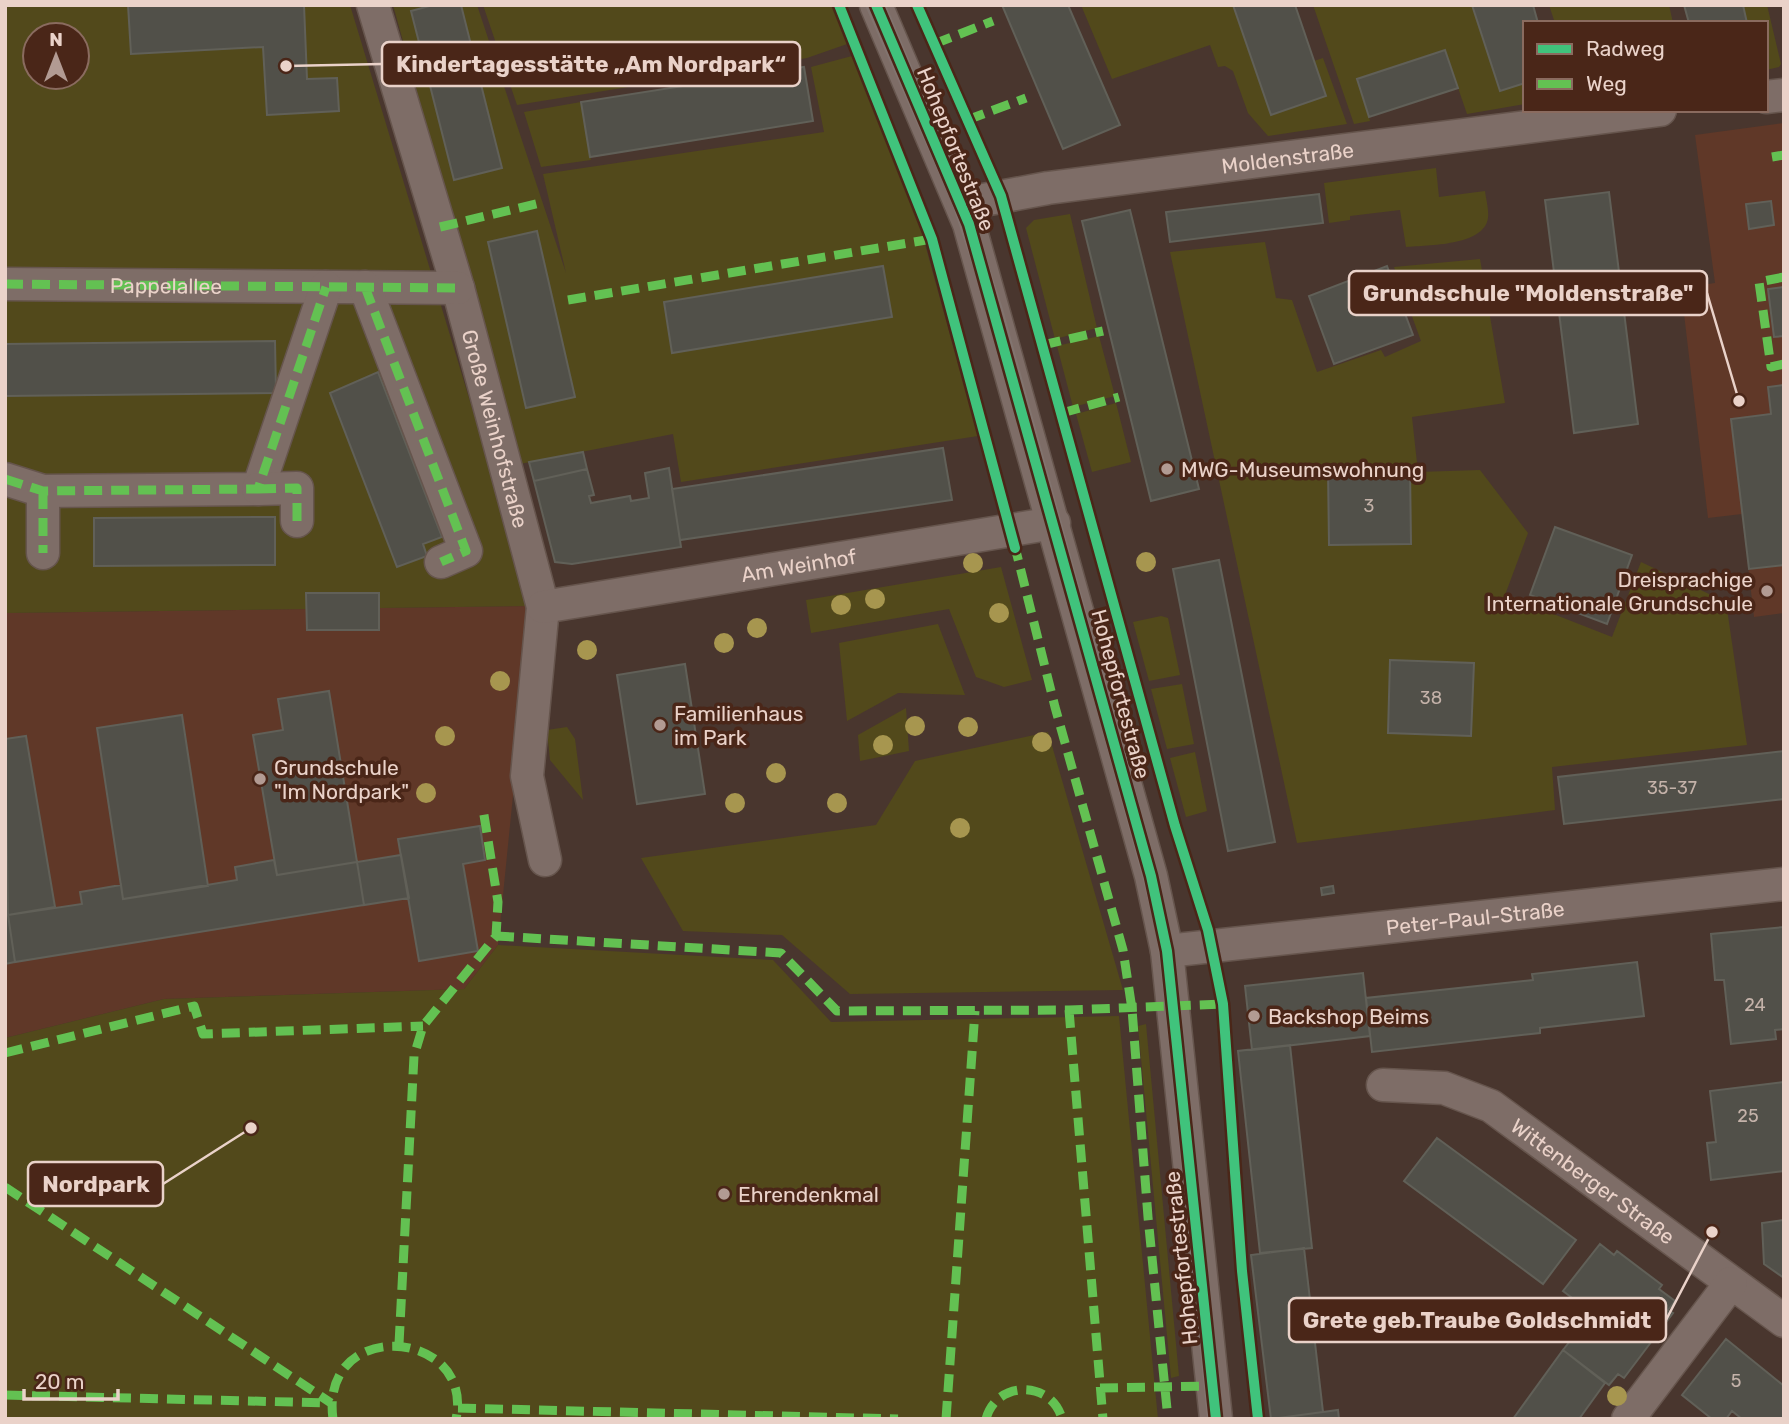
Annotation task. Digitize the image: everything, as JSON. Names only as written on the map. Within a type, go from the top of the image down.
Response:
[{"type":"street","name":"Große Weinhofstraße","points":[[373,5],[458,288],[543,607],[527,776],[545,860]]},
{"type":"street","name":"Hohepfortestraße","points":[[876,5],[962,204],[1054,523],[1151,876],[1167,951],[1216,1419]]},
{"type":"street","name":"Moldenstraße","points":[[962,204],[1038,190],[1644,112]]},
{"type":"street","name":"Pappelallee","points":[[5,284],[458,288]]},
{"type":"street","points":[[258,489],[326,286]]},
{"type":"street","points":[[365,287],[466,551],[441,562]]},
{"type":"street","points":[[5,479],[43,491],[297,488],[297,521]]},
{"type":"street","points":[[43,491],[43,553]]},
{"type":"street","name":"Am Weinhof","points":[[543,607],[1054,523]]},
{"type":"street","name":"Peter-Paul-Straße","points":[[1167,951],[1784,884]]},
{"type":"street","name":"Wittenberger Straße","points":[[1383,1085],[1444,1088],[1491,1106],[1784,1321]]},
{"type":"street","points":[[1628,1419],[1731,1283]]},
{"type":"shaded area","points":[[5,5],[128,5],[131,54],[263,47],[338,111],[337,78],[307,79],[304,5],[350,5],[532,606],[5,613]]},
{"type":"shaded area","points":[[393,5],[477,5],[566,273],[543,174],[824,132],[811,67],[852,56],[915,208],[978,436],[681,482],[673,434],[520,464]]},
{"type":"shaded area","points":[[483,5],[834,5],[850,43],[807,58],[517,105]]},
{"type":"shaded area","points":[[1081,5],[1233,5],[1271,115],[1314,61],[1323,58],[1347,124],[1268,136],[1248,113],[1233,71],[1225,66],[1218,67],[1210,45],[1112,79]]},
{"type":"shaded area","points":[[1313,5],[1472,5],[1500,91],[1523,84],[1523,104],[1467,114],[1445,50],[1357,79],[1370,121],[1354,124]]},
{"type":"shaded area","points":[[1549,5],[1669,5],[1673,21],[1554,21]]},
{"type":"shaded area","points":[[1743,5],[1767,5],[1781,64],[1779,67],[1768,70],[1768,21],[1747,21]]},
{"type":"shaded area","points":[[581,102],[591,160],[541,167],[524,112]]},
{"type":"shaded area","points":[[1784,123],[1784,613],[1754,617],[1742,514],[1708,518],[1681,288],[1715,283],[1695,135]]},
{"type":"shaded area","points":[[1436,168],[1439,197],[1485,191],[1488,218],[1477,234],[1454,242],[1406,247],[1400,210],[1350,216],[1350,220],[1329,223],[1324,183]]},
{"type":"shaded area","points":[[1070,214],[1097,328],[1055,339],[1026,228],[1034,220]]},
{"type":"shaded area","points":[[1265,242],[1276,298],[1292,300],[1317,372],[1381,350],[1385,357],[1421,341],[1394,267],[1480,259],[1505,403],[1412,417],[1418,472],[1480,470],[1528,533],[1505,595],[1612,637],[1641,562],[1726,602],[1747,745],[1552,767],[1555,810],[1297,843],[1170,252]]},
{"type":"shaded area","points":[[1099,336],[1115,396],[1073,407],[1057,346]]},
{"type":"shaded area","points":[[1116,403],[1131,462],[1092,472],[1076,414]]},
{"type":"shaded area","points":[[1001,567],[1032,680],[1004,687],[976,677],[949,609],[811,633],[806,600]]},
{"type":"shaded area","name":"Grundschule \"Im Nordpark\"","points":[[532,606],[498,945],[464,989],[164,999],[5,1038],[5,613]]},
{"type":"shaded area","points":[[1161,616],[1168,618],[1180,675],[1149,681],[1133,622]]},
{"type":"shaded area","points":[[938,624],[965,695],[898,693],[847,721],[839,643]]},
{"type":"shaded area","points":[[1182,684],[1194,744],[1167,749],[1151,689]]},
{"type":"shaded area","points":[[906,708],[909,751],[860,761],[858,735]]},
{"type":"shaded area","points":[[567,727],[575,739],[583,800],[550,760],[547,730]]},
{"type":"shaded area","points":[[1048,732],[1123,990],[850,994],[782,935],[683,931],[641,858],[876,825],[915,761]]},
{"type":"shaded area","points":[[1195,752],[1207,811],[1186,817],[1170,758]]},
{"type":"shaded area","points":[[498,945],[773,960],[831,1022],[1119,1016],[1158,1419],[5,1419],[5,1038],[164,999],[464,989]]},
{"type":"shaded area","points":[[1146,1024],[1179,1376],[1171,1378],[1138,1026]]},
{"type":"building","points":[[128,5],[304,5],[307,79],[337,78],[339,111],[267,115],[263,47],[131,54]]},
{"type":"building","points":[[433,5],[461,5],[502,168],[454,180],[411,11]]},
{"type":"building","points":[[1002,5],[1068,5],[1120,125],[1063,149]]},
{"type":"building","points":[[1233,5],[1295,5],[1326,96],[1271,115]]},
{"type":"building","points":[[1472,5],[1533,5],[1537,21],[1523,21],[1523,84],[1500,91]]},
{"type":"building","points":[[1684,5],[1743,5],[1747,21],[1688,21]]},
{"type":"building","points":[[1445,50],[1458,88],[1369,117],[1357,79]]},
{"type":"building","points":[[804,67],[813,121],[590,157],[581,102]]},
{"type":"building","points":[[1609,192],[1638,424],[1574,433],[1545,200]]},
{"type":"building","points":[[1319,194],[1323,223],[1170,242],[1166,212]]},
{"type":"building","points":[[1771,201],[1774,225],[1749,229],[1746,204]]},
{"type":"building","points":[[1130,210],[1199,489],[1151,501],[1082,221]]},
{"type":"building","points":[[537,231],[575,397],[526,408],[488,242]]},
{"type":"building","points":[[883,266],[892,317],[672,353],[664,302]]},
{"type":"building","points":[[1387,266],[1413,335],[1334,364],[1309,296]]},
{"type":"building","points":[[1784,287],[1784,336],[1774,337],[1768,289]]},
{"type":"building","points":[[275,341],[276,393],[5,396],[5,344]]},
{"type":"building","points":[[378,372],[442,537],[423,544],[427,556],[397,567],[330,393]]},
{"type":"building","points":[[1784,385],[1784,565],[1749,569],[1731,419],[1771,414],[1768,387]]},
{"type":"building","points":[[943,448],[952,500],[680,540],[672,489]]},
{"type":"building","points":[[583,452],[587,469],[534,481],[529,462]]},
{"type":"building","points":[[669,468],[681,547],[572,564],[555,562],[534,481],[587,469],[594,495],[589,496],[591,503],[630,496],[631,501],[649,498],[645,473]]},
{"type":"building","points":[[1410,468],[1411,544],[1329,545],[1328,469]]},
{"type":"building","points":[[275,517],[275,565],[94,566],[94,518]]},
{"type":"building","points":[[1555,527],[1632,555],[1607,624],[1530,595]]},
{"type":"building","points":[[1219,560],[1275,842],[1228,851],[1173,569]]},
{"type":"building","points":[[306,593],[379,593],[379,630],[307,630]]},
{"type":"building","points":[[1390,660],[1474,663],[1471,736],[1388,733]]},
{"type":"building","name":"Familienhaus im Park","points":[[685,664],[705,794],[637,804],[617,675]]},
{"type":"building","points":[[329,691],[357,862],[277,875],[253,735],[283,730],[278,699]]},
{"type":"building","points":[[182,715],[208,886],[123,899],[97,728]]},
{"type":"building","points":[[26,736],[55,907],[8,915],[5,739]]},
{"type":"building","points":[[1784,751],[1784,799],[1564,824],[1558,777]]},
{"type":"building","points":[[480,826],[485,860],[463,864],[478,951],[419,961],[398,839]]},
{"type":"building","points":[[401,855],[409,898],[364,905],[357,862]]},
{"type":"building","points":[[274,860],[277,875],[357,862],[364,905],[15,962],[8,915],[82,904],[80,892],[121,885],[123,899],[237,880],[235,867]]},
{"type":"building","points":[[1333,886],[1334,893],[1322,895],[1321,888]]},
{"type":"building","points":[[8,915],[15,962],[5,964],[5,916]]},
{"type":"building","points":[[1784,927],[1784,1029],[1775,1030],[1776,1039],[1731,1044],[1724,980],[1715,980],[1711,934]]},
{"type":"building","points":[[1637,962],[1644,1016],[1540,1028],[1540,1033],[1372,1052],[1366,998],[1533,980],[1532,974]]},
{"type":"building","points":[[1363,973],[1370,1036],[1252,1050],[1245,986]]},
{"type":"building","points":[[1290,1045],[1312,1248],[1260,1253],[1238,1051]]},
{"type":"building","points":[[1784,1082],[1784,1171],[1711,1180],[1707,1143],[1716,1142],[1710,1091]]},
{"type":"building","points":[[1437,1138],[1576,1240],[1543,1284],[1404,1181]]},
{"type":"building","points":[[1784,1220],[1784,1278],[1764,1264],[1762,1223]]},
{"type":"building","points":[[1600,1244],[1614,1255],[1617,1251],[1662,1285],[1659,1289],[1675,1301],[1668,1310],[1673,1313],[1624,1378],[1618,1374],[1609,1385],[1563,1350],[1592,1313],[1563,1291]]},
{"type":"building","points":[[1304,1248],[1323,1412],[1271,1419],[1251,1255]]},
{"type":"building","points":[[1726,1339],[1784,1386],[1784,1419],[1742,1419],[1732,1411],[1726,1419],[1712,1419],[1682,1395]]},
{"type":"building","points":[[1563,1350],[1605,1383],[1579,1419],[1513,1419]]},
{"type":"building","points":[[1338,1410],[1339,1419],[1271,1419],[1323,1412]]},
{"type":"tram line","points":[[866,5],[952,201],[989,312],[1144,880],[1158,938],[1208,1419]]},
{"type":"tram line","points":[[885,5],[966,198],[1002,309],[1158,876],[1170,933],[1182,1026],[1222,1419]]},
{"type":"marked path","points":[[934,44],[993,21]]},
{"type":"marked path","points":[[967,120],[1026,98]]},
{"type":"marked path","points":[[1772,157],[1784,155]]},
{"type":"marked path","points":[[440,227],[544,202]]},
{"type":"marked path","points":[[568,300],[932,239]]},
{"type":"marked path","points":[[1784,277],[1759,282],[1771,367],[1784,364]]},
{"type":"marked path","points":[[5,284],[458,288]]},
{"type":"marked path","points":[[5,479],[43,491],[258,489],[326,287]]},
{"type":"marked path","points":[[365,287],[466,551],[441,562]]},
{"type":"marked path","points":[[1043,345],[1103,331]]},
{"type":"marked path","points":[[1062,413],[1119,397]]},
{"type":"marked path","points":[[258,489],[297,488],[297,521]]},
{"type":"marked path","points":[[43,491],[43,553]]},
{"type":"marked path","points":[[1014,543],[1055,707],[1123,950],[1132,1009],[1148,1217],[1168,1419]]},
{"type":"marked path","points":[[399,1344],[414,1056],[423,1026],[496,936],[498,902],[483,809]]},
{"type":"marked path","points":[[496,936],[781,953],[837,1011],[1069,1010],[1223,1004]]},
{"type":"marked path","points":[[5,1053],[194,1006],[203,1034],[423,1026]]},
{"type":"marked path","points":[[1069,1010],[1103,1419]]},
{"type":"marked path","points":[[946,1419],[975,1011]]},
{"type":"marked path","points":[[5,1187],[331,1403]]},
{"type":"marked path","points":[[333,1419],[335,1386],[349,1363],[371,1350],[396,1346],[422,1352],[443,1366],[456,1389],[456,1419]]},
{"type":"marked path","points":[[1100,1388],[1213,1386]]},
{"type":"marked path","points":[[986,1419],[992,1406],[1001,1397],[1024,1390],[1047,1397],[1056,1406],[1062,1419]]},
{"type":"marked path","points":[[5,1395],[331,1403]]},
{"type":"marked path","points":[[458,1408],[898,1419]]},
{"type":"cycle path","points":[[839,5],[932,239],[1015,548]]},
{"type":"cycle path","points":[[876,5],[969,224],[1151,876],[1167,951],[1216,1419]]},
{"type":"cycle path","points":[[917,5],[1001,196],[1175,826],[1208,930],[1223,1004],[1242,1271],[1258,1419]]},
{"type":"place","name":"Kindertagesstätte „Am Nordpark“","points":[[286,66]]},
{"type":"place","name":"Grundschule \"Moldenstraße\"","points":[[1739,401]]},
{"type":"place","name":"MWG-Museumswohnung","points":[[1167,469]]},
{"type":"place","name":"Dreisprachige Internationale Grundschule","points":[[1767,591]]},
{"type":"place","name":"Familienhaus im Park","points":[[660,725]]},
{"type":"place","name":"Grundschule \"Im Nordpark\"","points":[[260,779]]},
{"type":"place","name":"Backshop Beims","points":[[1254,1016]]},
{"type":"place","name":"Nordpark","points":[[251,1128]]},
{"type":"place","name":"Ehrendenkmal","points":[[724,1194]]},
{"type":"place","name":"Grete geb.Traube Goldschmidt","points":[[1712,1232]]}]
